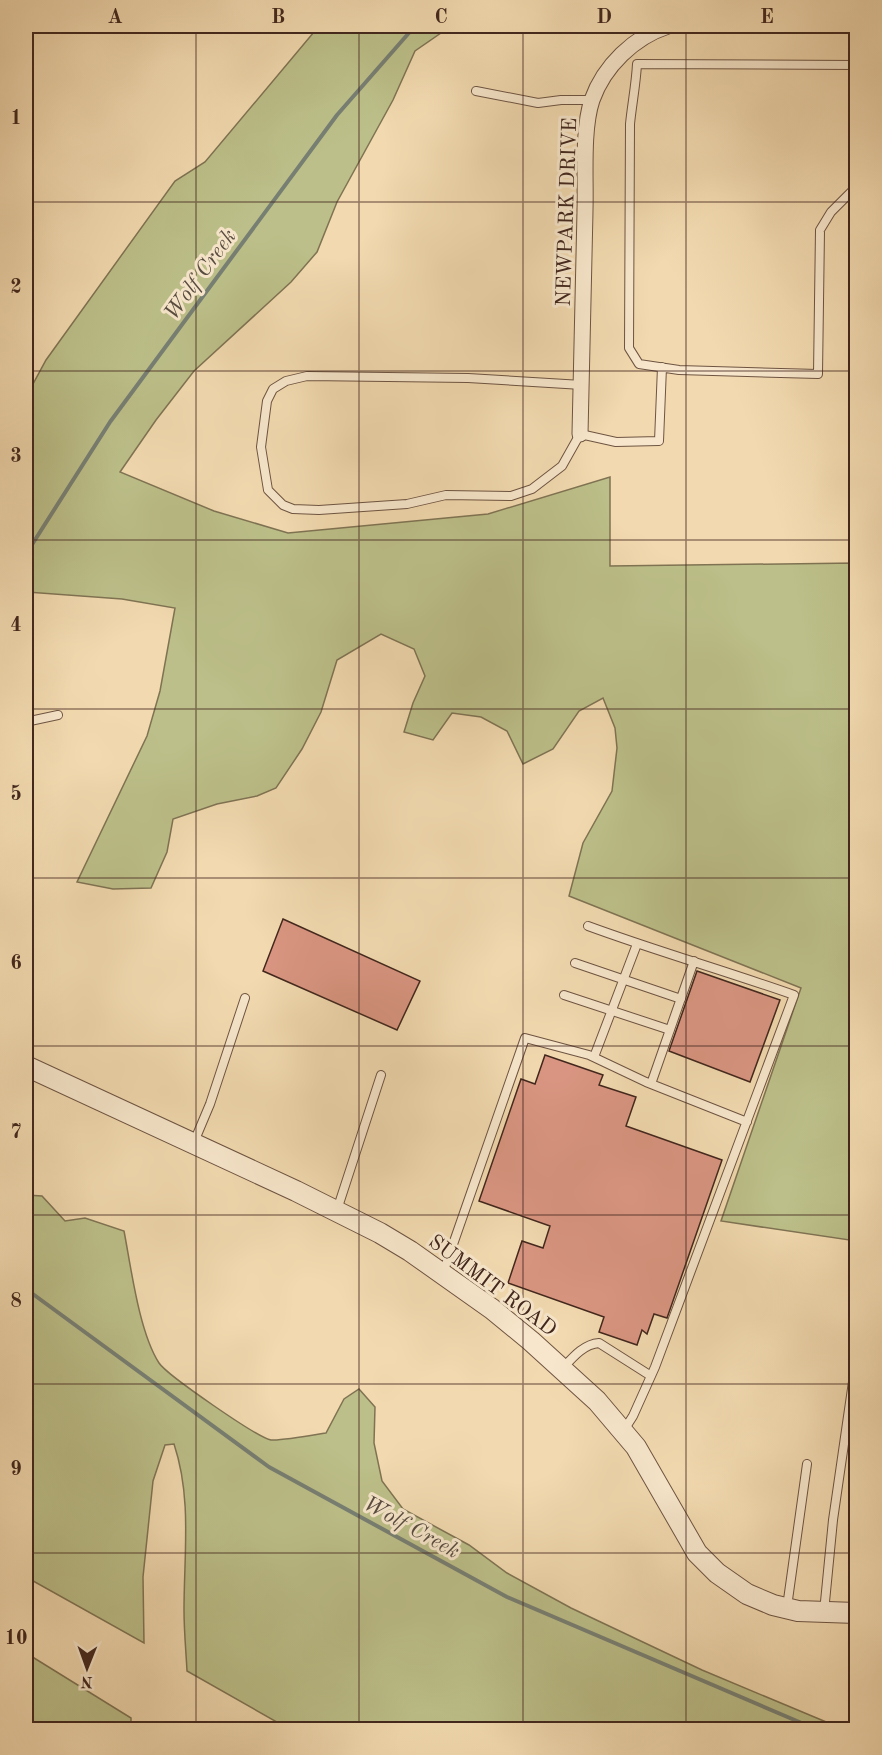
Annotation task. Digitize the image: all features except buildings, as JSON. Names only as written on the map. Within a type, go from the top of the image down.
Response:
[{"type":"street","name":"NEWPARK DRIVE","points":[[580,434],[587,134],[592,100],[602,80],[617,60],[630,47],[665,26]]},
{"type":"street","name":"SUMMIT ROAD","points":[[26,1066],[380,1233],[442,1273],[492,1309],[597,1401],[636,1447],[697,1553],[717,1573],[747,1594],[773,1605],[824,1613],[856,1613]]},
{"type":"lane","points":[[630,47],[637,64],[630,124],[629,348],[639,364],[680,370],[818,374],[820,230],[831,212],[856,187]]},
{"type":"lane","points":[[637,64],[856,65]]},
{"type":"lane","points":[[476,91],[538,103],[592,100]]},
{"type":"lane","points":[[582,385],[468,378],[307,376],[286,381],[273,389],[267,401],[261,447],[268,490],[283,505],[293,509],[319,510],[407,504],[446,495],[511,496],[532,489],[562,466],[580,434],[616,442],[659,441],[662,367]]},
{"type":"lane","points":[[26,725],[30,721],[58,715]]},
{"type":"lane","points":[[588,926],[794,995],[651,1376],[624,1431]]},
{"type":"lane","points":[[594,1057],[637,944]]},
{"type":"lane","points":[[651,1084],[694,961]]},
{"type":"lane","points":[[575,963],[681,999]]},
{"type":"lane","points":[[564,995],[670,1030]]},
{"type":"lane","points":[[194,1144],[210,1104],[245,998]]},
{"type":"lane","points":[[442,1273],[525,1038],[594,1057],[651,1084],[747,1122]]},
{"type":"lane","points":[[337,1212],[381,1075]]},
{"type":"lane","points":[[562,1369],[576,1354],[592,1344],[599,1343],[651,1376]]},
{"type":"lane","points":[[824,1613],[833,1520],[856,1361]]},
{"type":"lane","points":[[787,1609],[807,1464]]},
{"type":"green space","points":[[319,26],[451,26],[415,51],[393,100],[337,202],[317,252],[291,282],[194,371],[120,472],[214,511],[288,533],[488,514],[610,477],[610,566],[856,563],[856,1241],[721,1221],[801,988],[569,896],[583,843],[612,791],[617,748],[615,728],[603,698],[579,711],[553,749],[523,764],[507,731],[481,717],[452,713],[433,740],[404,732],[425,676],[414,649],[381,634],[337,660],[321,712],[302,749],[276,788],[257,796],[217,804],[173,819],[167,852],[151,888],[113,889],[77,882],[147,736],[160,691],[175,608],[122,599],[27,592],[26,596],[26,397],[46,360],[175,181],[205,162]]},
{"type":"green space","points":[[26,1195],[42,1196],[65,1221],[85,1218],[124,1231],[141,1317],[159,1363],[178,1380],[232,1418],[271,1440],[326,1433],[344,1399],[359,1389],[375,1407],[374,1443],[382,1481],[403,1509],[469,1545],[507,1573],[571,1608],[702,1670],[843,1729],[289,1729],[187,1671],[184,1618],[185,1505],[180,1464],[174,1444],[165,1445],[153,1481],[143,1577],[144,1643],[26,1577]]},
{"type":"green space","points":[[26,1653],[131,1718],[131,1729],[26,1729]]},
{"type":"waterway","name":"Wolf Creek","points":[[26,554],[110,422],[337,115],[415,26]]},
{"type":"waterway","name":"Wolf Creek","points":[[26,1289],[269,1467],[507,1597],[818,1730]]}]
